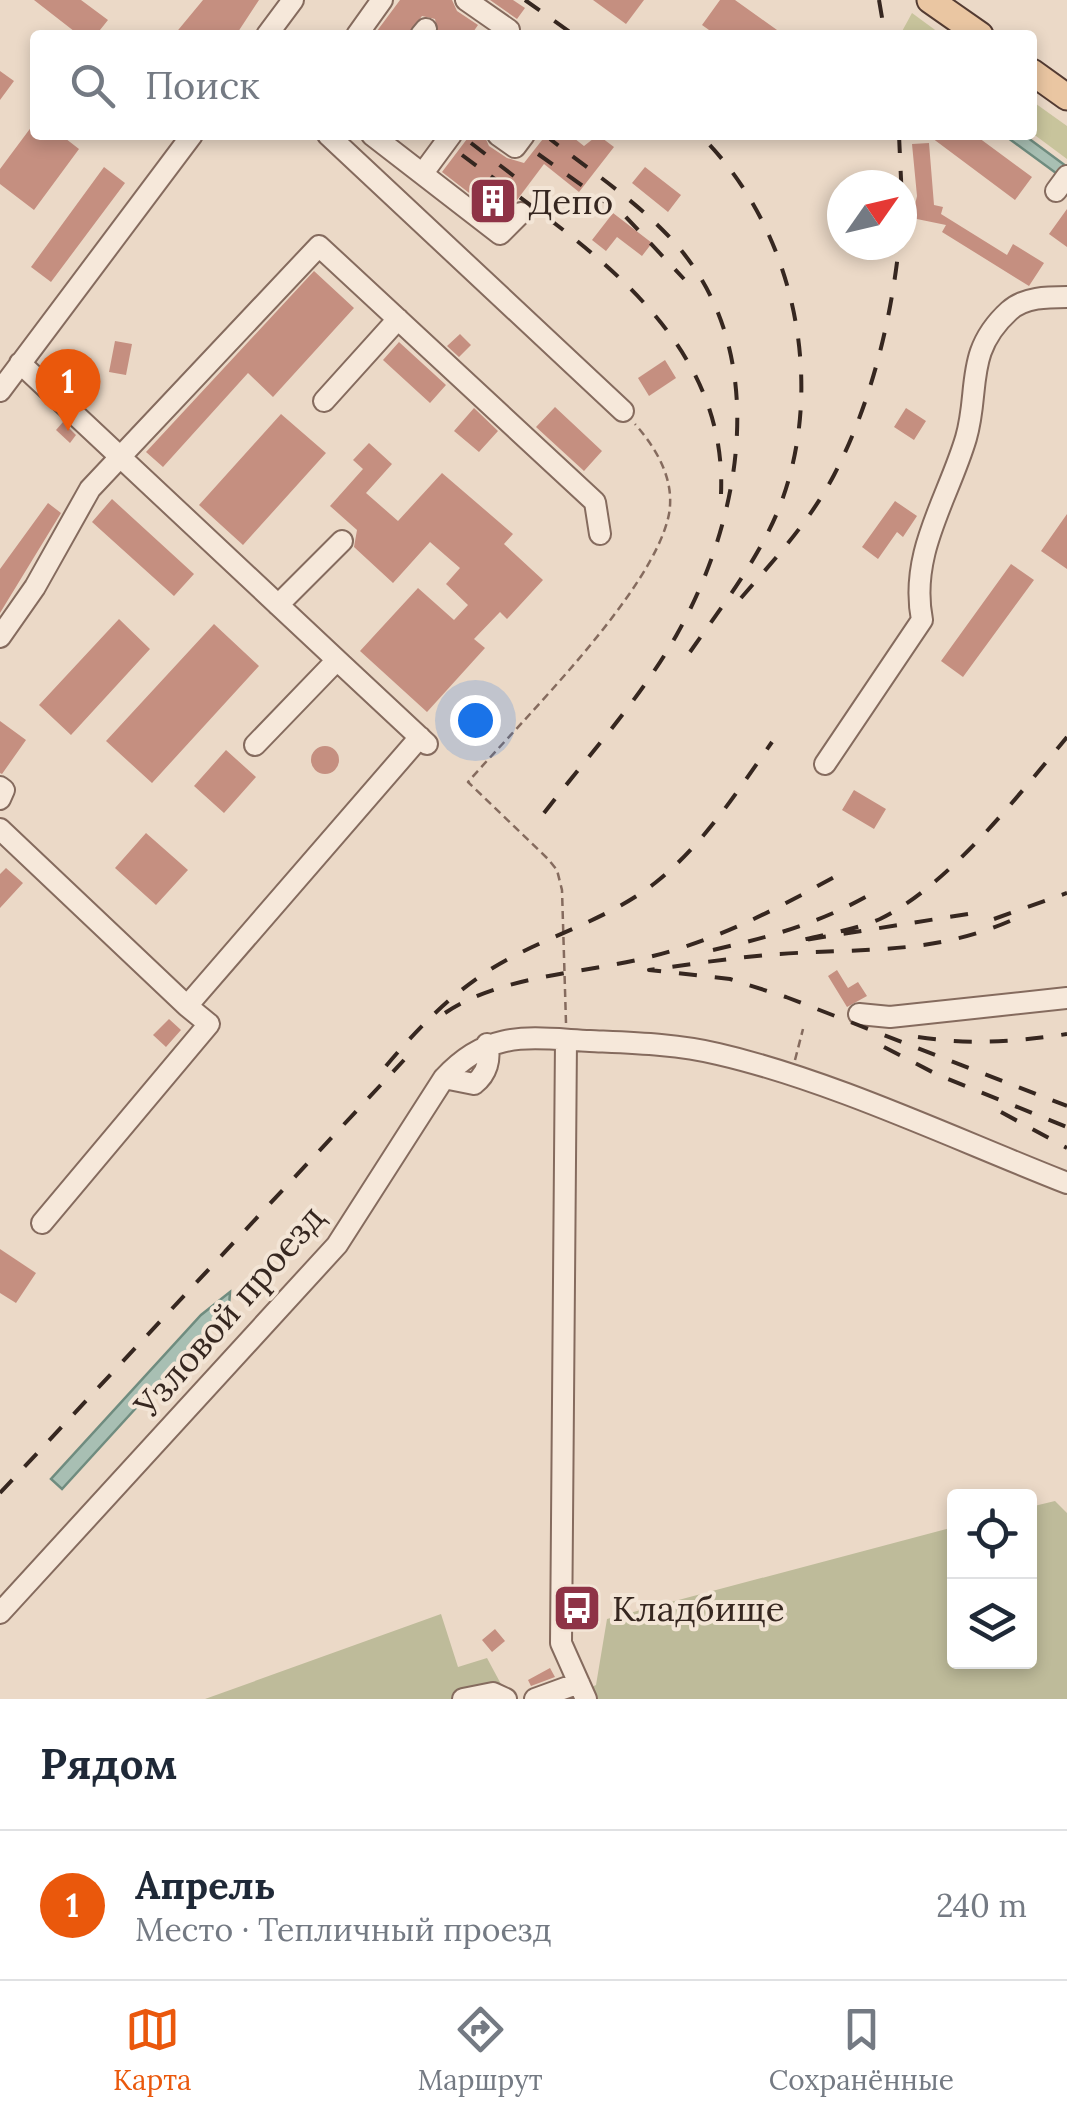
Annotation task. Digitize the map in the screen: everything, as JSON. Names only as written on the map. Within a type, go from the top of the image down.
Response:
[{"type":"main road","points":[[930,0],[973,30]]},
{"type":"main road","points":[[1037,76],[1067,97]]},
{"type":"street","points":[[271,30],[292,0]]},
{"type":"street","points":[[361,30],[382,0]]},
{"type":"street","points":[[466,0],[509,30]]},
{"type":"street","points":[[0,391],[188,140]]},
{"type":"street","points":[[333,140],[622,411]]},
{"type":"street","points":[[379,140],[500,234],[521,213]]},
{"type":"street","points":[[423,174],[447,140]]},
{"type":"street","points":[[0,638],[35,587],[90,488],[320,246],[595,502],[600,534]]},
{"type":"street","points":[[825,764],[922,620],[916,590],[929,532],[967,434],[971,382],[986,340],[1012,308],[1042,297],[1067,297]]},
{"type":"street","points":[[324,400],[398,319]]},
{"type":"street","points":[[20,363],[424,741],[187,1006]]},
{"type":"street","points":[[278,605],[342,541]]},
{"type":"street","points":[[255,745],[337,660]]},
{"type":"street","points":[[0,787],[4,790],[0,800]]},
{"type":"street","points":[[0,829],[209,1024],[42,1223]]},
{"type":"street","points":[[859,1014],[890,1016],[1067,998]]},
{"type":"street","name":"Узловой проезд","points":[[0,1613],[337,1244],[444,1078],[464,1057],[487,1044],[515,1038],[665,1044],[718,1054],[790,1076],[1067,1183]]},
{"type":"street","points":[[536,1699],[582,1691],[561,1643],[566,1040]]},
{"type":"street","points":[[463,1699],[493,1693],[506,1699]]},
{"type":"path","points":[[566,1040],[562,890],[557,870],[468,782],[628,598],[661,543],[670,510],[668,478],[650,441],[622,411]]},
{"type":"path","points":[[790,1076],[803,1029]]},
{"type":"shaded area","points":[[912,13],[935,30],[903,30]]},
{"type":"shaded area","points":[[1037,105],[1067,126],[1067,159],[1037,137]]},
{"type":"shaded area","points":[[1011,140],[1031,140],[1066,166],[1060,176]]},
{"type":"shaded area","points":[[230,1292],[229,1306],[62,1489],[51,1479],[201,1315]]},
{"type":"shaded area","points":[[1055,1501],[1067,1513],[1067,1699],[567,1699],[596,1685],[607,1619],[947,1529],[947,1669],[1037,1669],[1037,1505]]},
{"type":"shaded area","points":[[441,1614],[458,1667],[487,1658],[509,1699],[205,1699]]},
{"type":"building","points":[[34,0],[81,0],[108,20],[100,30],[73,30]]},
{"type":"building","points":[[203,0],[259,0],[239,30],[178,30]]},
{"type":"building","points":[[400,0],[452,0],[457,11],[478,25],[474,30],[437,30],[435,19],[422,16],[412,30],[378,30]]},
{"type":"building","points":[[490,0],[513,0],[525,8],[517,19]]},
{"type":"building","points":[[593,0],[644,0],[626,24]]},
{"type":"building","points":[[720,0],[735,0],[777,30],[709,30],[702,25]]},
{"type":"building","points":[[0,71],[14,81],[0,100]]},
{"type":"building","points":[[30,129],[30,140],[67,140],[79,149],[34,210],[0,184],[0,169]]},
{"type":"building","points":[[466,140],[486,140],[507,158],[524,163],[542,140],[576,140],[584,146],[592,140],[605,140],[614,147],[579,192],[544,164],[517,200],[499,216],[442,172]]},
{"type":"building","points":[[935,140],[982,140],[1032,177],[1015,200]]},
{"type":"building","points":[[929,143],[934,205],[943,207],[941,214],[1007,255],[1013,244],[1044,263],[1029,286],[942,232],[946,225],[917,219],[917,170],[912,144]]},
{"type":"building","points":[[104,167],[125,183],[51,282],[31,267]]},
{"type":"building","points":[[645,167],[681,195],[668,212],[632,183]]},
{"type":"building","points":[[1067,209],[1067,247],[1049,234]]},
{"type":"building","points":[[613,213],[652,243],[642,256],[617,237],[606,251],[592,240]]},
{"type":"building","points":[[314,271],[354,308],[273,397],[248,373],[163,467],[146,452]]},
{"type":"building","points":[[460,334],[471,345],[459,357],[447,346]]},
{"type":"building","points":[[115,341],[132,344],[126,375],[109,372]]},
{"type":"building","points":[[399,342],[446,385],[430,403],[383,360]]},
{"type":"building","points":[[665,360],[676,378],[649,396],[638,378]]},
{"type":"building","points":[[555,407],[602,451],[584,471],[536,427]]},
{"type":"building","points":[[474,408],[498,431],[479,452],[454,431]]},
{"type":"building","points":[[906,408],[926,421],[914,440],[894,427]]},
{"type":"building","points":[[281,414],[326,453],[243,545],[199,505]]},
{"type":"building","points":[[63,422],[76,435],[70,443],[56,430]]},
{"type":"building","points":[[369,443],[392,464],[366,493],[398,521],[442,473],[513,534],[504,544],[543,580],[507,619],[500,612],[474,639],[485,648],[427,712],[360,651],[418,588],[454,620],[468,605],[446,584],[460,568],[430,542],[393,583],[354,547],[357,530],[330,506],[363,469],[353,460]]},
{"type":"building","points":[[112,499],[194,574],[174,596],[92,522]]},
{"type":"building","points":[[895,501],[917,516],[903,537],[897,532],[878,559],[862,547]]},
{"type":"building","points":[[48,503],[61,513],[0,613],[0,569]]},
{"type":"building","points":[[1067,514],[1067,569],[1041,551]]},
{"type":"building","points":[[1011,564],[1034,580],[963,677],[941,661]]},
{"type":"building","points":[[119,619],[150,649],[71,735],[39,705]]},
{"type":"building","points":[[214,624],[259,666],[152,783],[106,741]]},
{"type":"building","points":[[0,721],[26,740],[2,774],[0,773]]},
{"type":"building","points":[[325,746],[335,750],[339,760],[335,770],[325,774],[315,770],[311,760],[315,750]]},
{"type":"building","points":[[226,750],[256,777],[224,813],[194,786]]},
{"type":"building","points":[[854,790],[886,809],[874,829],[842,810]]},
{"type":"building","points":[[146,833],[188,870],[156,905],[115,868]]},
{"type":"building","points":[[6,868],[23,883],[0,908],[0,874]]},
{"type":"building","points":[[837,970],[848,988],[858,982],[867,996],[847,1007],[828,976]]},
{"type":"building","points":[[169,1019],[181,1030],[166,1047],[153,1035]]},
{"type":"building","points":[[0,1249],[36,1273],[16,1303],[0,1293]]},
{"type":"building","points":[[495,1629],[505,1641],[492,1652],[482,1640]]},
{"type":"building","points":[[550,1668],[555,1677],[531,1686],[528,1680]]},
{"type":"railway","points":[[525,0],[567,30]]},
{"type":"railway","points":[[879,0],[884,30]]},
{"type":"railway","points":[[544,813],[630,705],[676,636],[718,540],[731,488],[737,436],[735,383],[725,333],[705,285],[660,227],[551,140]]},
{"type":"railway","points":[[690,652],[740,580],[773,523],[795,456],[801,406],[793,307],[779,259],[732,172],[704,140]]},
{"type":"railway","points":[[899,140],[901,170]]},
{"type":"railway","points":[[471,143],[519,180]]},
{"type":"railway","points":[[538,154],[625,216],[684,279]]},
{"type":"railway","points":[[462,155],[596,257],[637,295],[672,338],[700,384],[717,436],[721,494]]},
{"type":"railway","points":[[741,598],[814,508],[847,448],[877,363],[897,260]]},
{"type":"railway","points":[[968,914],[798,941],[880,919],[906,904],[981,838],[1067,737]]},
{"type":"railway","points":[[386,1066],[429,1019],[476,979],[512,957],[622,905],[655,883],[704,835],[772,742]]},
{"type":"railway","points":[[445,1013],[467,1000],[516,983],[672,951],[771,911],[843,872]]},
{"type":"railway","points":[[713,950],[800,926],[881,888]]},
{"type":"railway","points":[[994,919],[1067,893]]},
{"type":"railway","points":[[1010,921],[924,945],[764,955],[649,970],[730,979],[786,997],[1067,1106]]},
{"type":"railway","points":[[918,1037],[992,1042],[1067,1034]]},
{"type":"railway","points":[[884,1047],[938,1075],[1067,1127]]},
{"type":"railway","points":[[0,1493],[404,1060]]},
{"type":"railway","points":[[1001,1112],[1067,1148]]},
{"type":"place","name":"Депо","points":[[493,201]]},
{"type":"place","name":"Апрель","points":[[68,431]]},
{"type":"place","name":"Кладбище","points":[[577,1608]]}]
